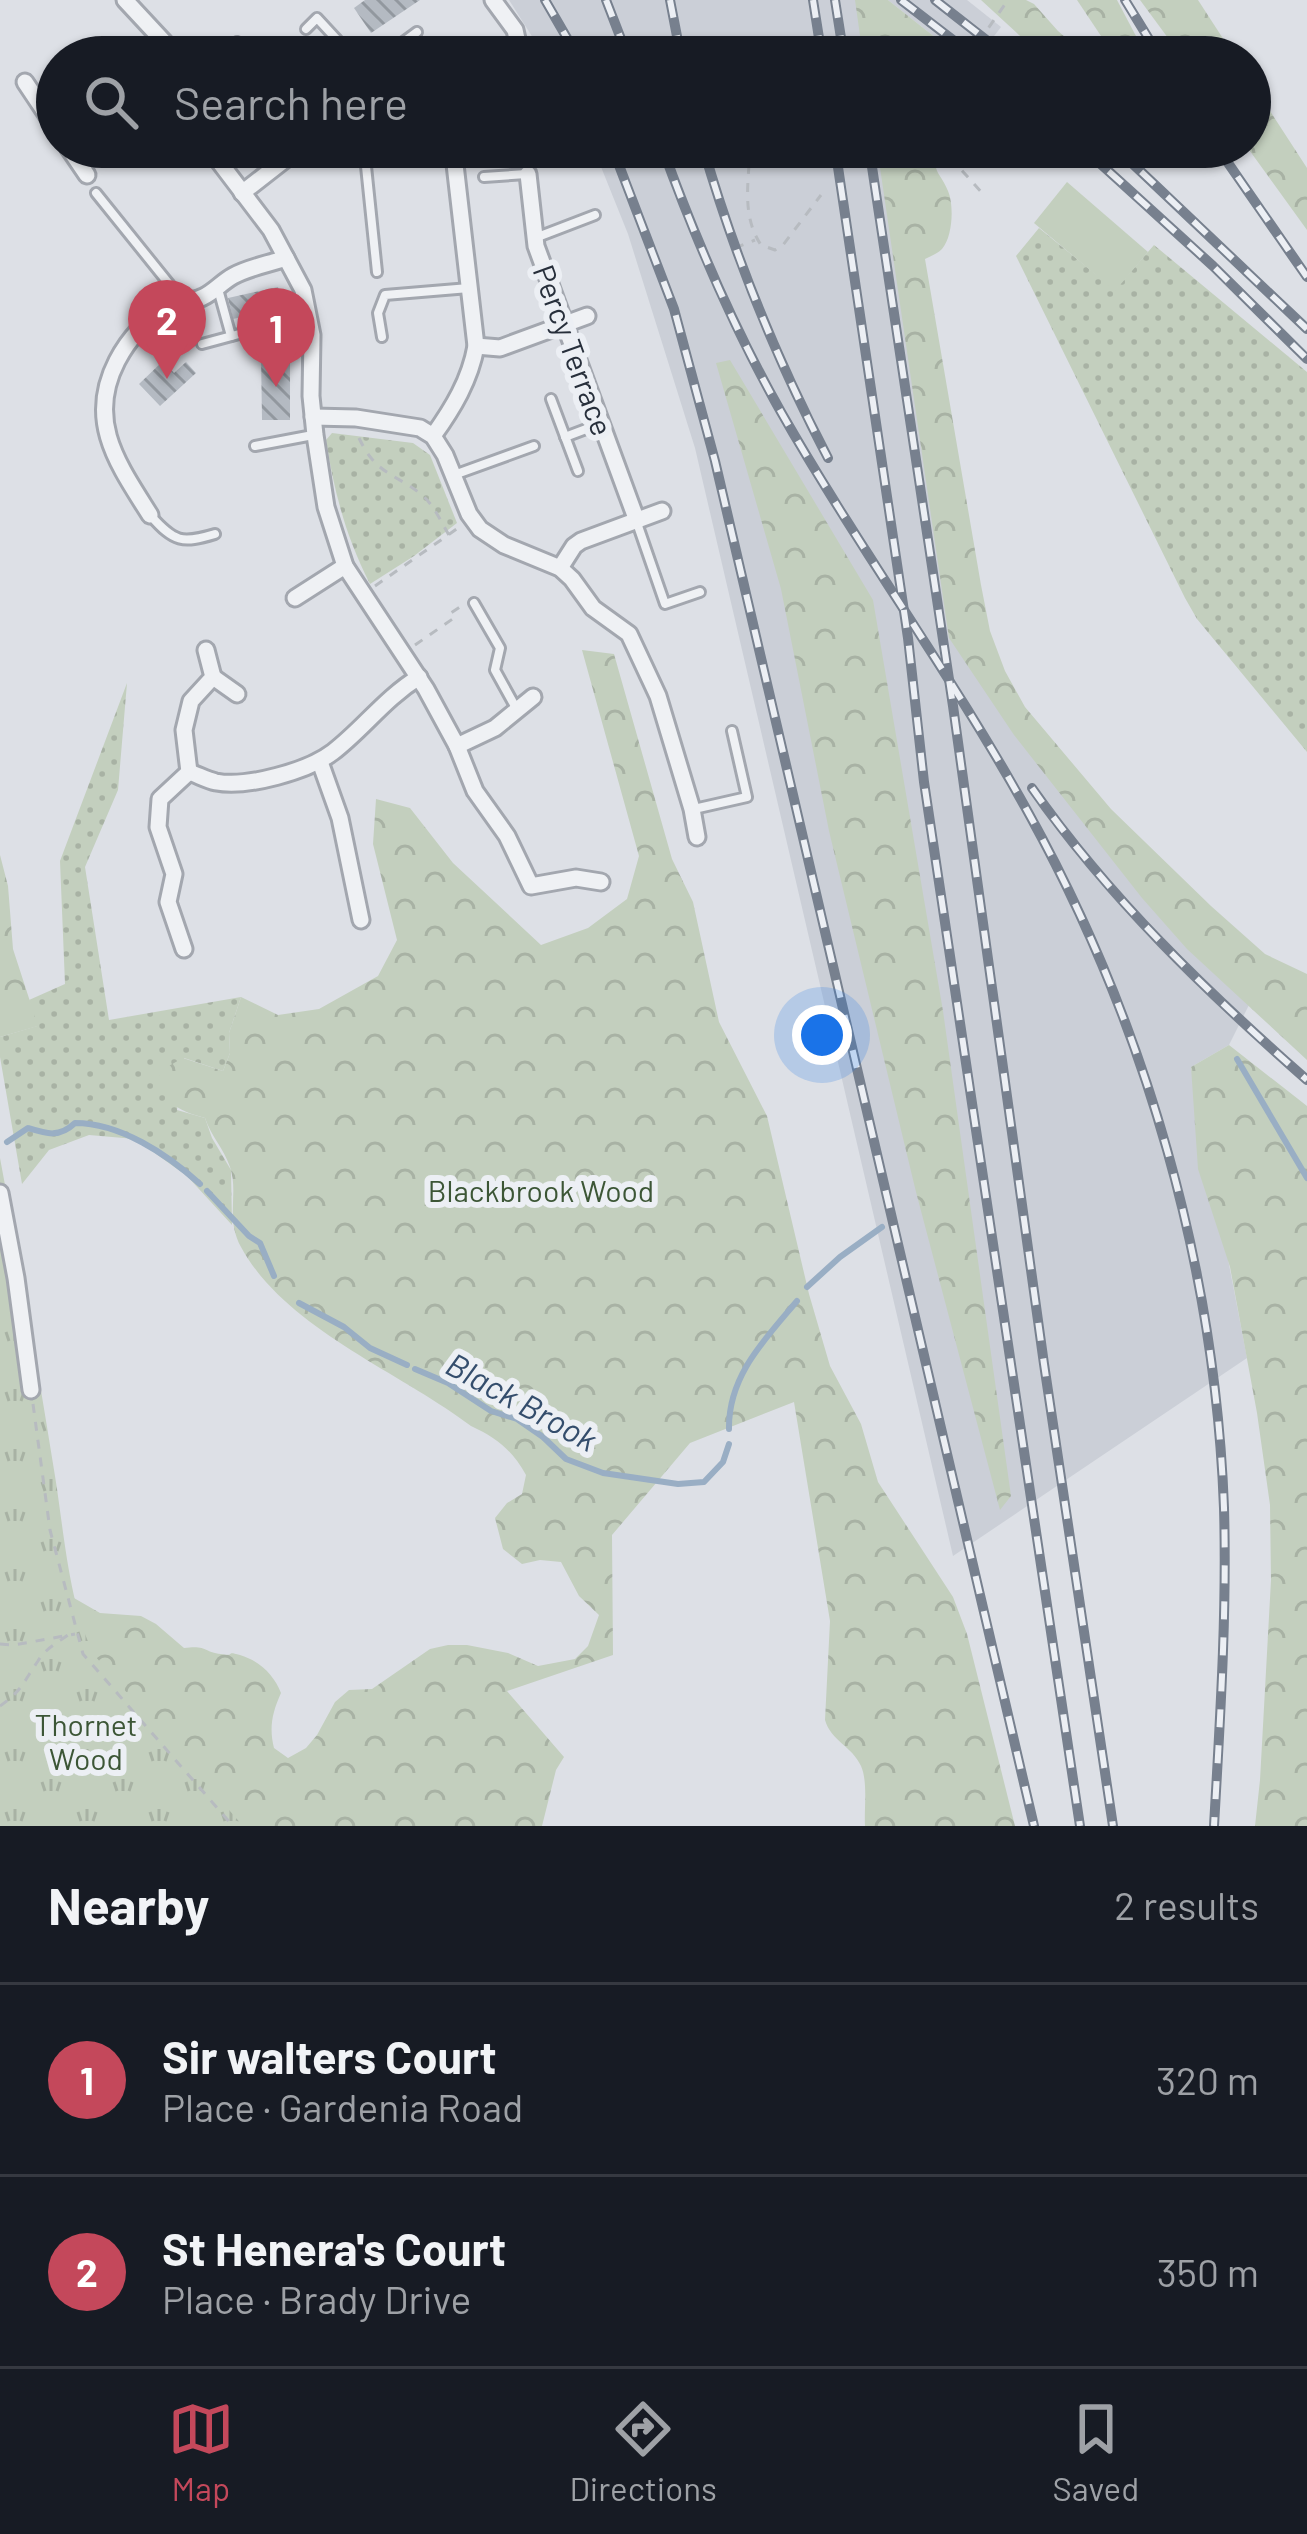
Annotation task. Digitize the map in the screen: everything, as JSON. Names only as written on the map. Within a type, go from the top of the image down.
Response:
[{"type":"street","points":[[125,0],[159,36]]},
{"type":"street","points":[[493,0],[516,36]]},
{"type":"street","points":[[25,82],[36,98]]},
{"type":"street","points":[[82,168],[87,175]]},
{"type":"street","points":[[224,168],[271,230],[303,290],[312,335],[315,435],[326,507],[345,566],[419,677],[457,746],[475,791],[507,836],[531,886],[576,878],[602,882]]},
{"type":"street","points":[[242,193],[270,168]]},
{"type":"street","points":[[434,436],[461,392],[476,346],[455,168]]},
{"type":"street","name":"Percy Terrace","points":[[528,174],[535,238],[637,521]]},
{"type":"street","points":[[150,515],[110,445],[102,410],[110,376],[134,332],[171,305],[195,301],[232,276],[286,258]]},
{"type":"street","points":[[476,346],[500,348],[586,316]]},
{"type":"street","points":[[313,417],[420,428],[434,436],[473,521],[504,544],[560,568],[593,608],[629,634],[658,696],[697,837]]},
{"type":"street","points":[[560,568],[581,541],[662,511]]},
{"type":"street","points":[[295,598],[345,566]]},
{"type":"street","points":[[206,650],[213,677],[237,694]]},
{"type":"street","points":[[189,772],[184,730],[191,700],[213,677]]},
{"type":"street","points":[[189,772],[215,782],[244,784],[320,762],[419,677]]},
{"type":"street","points":[[457,746],[495,728],[533,697]]},
{"type":"street","points":[[320,762],[340,818],[362,920]]},
{"type":"street","points":[[184,949],[169,902],[174,874],[158,827],[160,799],[189,772]]},
{"type":"street","points":[[0,1193],[9,1289],[31,1390]]},
{"type":"lane","points":[[306,29],[317,18],[333,36]]},
{"type":"lane","points":[[412,36],[417,32]]},
{"type":"lane","points":[[366,168],[377,272]]},
{"type":"lane","points":[[484,177],[528,174]]},
{"type":"lane","points":[[96,194],[181,304]]},
{"type":"lane","points":[[535,238],[595,215]]},
{"type":"lane","points":[[218,288],[231,337]]},
{"type":"lane","points":[[382,338],[378,313],[385,295],[469,288]]},
{"type":"lane","points":[[202,344],[254,331]]},
{"type":"lane","points":[[551,400],[578,471]]},
{"type":"lane","points":[[565,437],[602,423]]},
{"type":"lane","points":[[254,446],[315,435]]},
{"type":"lane","points":[[453,475],[534,446]]},
{"type":"lane","points":[[150,515],[168,535],[189,542],[215,535]]},
{"type":"lane","points":[[637,521],[665,604],[700,592]]},
{"type":"lane","points":[[474,603],[500,648],[495,670],[516,708]]},
{"type":"lane","points":[[692,809],[747,796],[732,731]]},
{"type":"path","points":[[983,36],[1008,0]]},
{"type":"path","points":[[749,168],[748,211],[756,239],[768,250],[783,245],[821,195]]},
{"type":"path","points":[[960,168],[984,195]]},
{"type":"path","points":[[735,248],[756,239]]},
{"type":"path","points":[[356,418],[364,449],[385,474],[430,503],[449,536]]},
{"type":"path","points":[[364,597],[473,521]]},
{"type":"path","points":[[404,652],[454,618],[451,613],[471,599],[474,603]]},
{"type":"path","points":[[31,1390],[50,1530],[83,1654],[233,1826]]},
{"type":"path","points":[[0,1644],[76,1634]]},
{"type":"path","points":[[0,1706],[17,1695],[49,1647],[68,1635]]},
{"type":"shaded area","points":[[509,0],[871,0],[876,36],[532,36]]},
{"type":"shaded area","points":[[888,0],[967,0],[1001,27],[994,36],[933,36]]},
{"type":"shaded area","points":[[601,168],[896,168],[964,642],[1252,999],[1229,1045],[1191,1067],[1247,1358],[953,1556],[695,448],[628,234]]},
{"type":"green space","points":[[855,0],[888,0],[933,36],[860,36]]},
{"type":"green space","points":[[981,0],[1026,0],[1064,36],[1020,36]]},
{"type":"green space","points":[[1077,0],[1117,0],[1136,36],[1101,36]]},
{"type":"green space","points":[[1140,0],[1198,0],[1221,36],[1167,36]]},
{"type":"green space","points":[[1271,112],[1307,168],[1307,230],[1262,168],[1271,168]]},
{"type":"green space","points":[[880,168],[937,168],[950,197],[946,243],[925,259],[981,585],[990,631],[1005,671],[1025,707],[1111,809],[1265,954],[1307,974],[1307,1060],[1187,949],[1142,898],[1014,735],[949,638]]},
{"type":"green space","points":[[1067,182],[1148,252],[1115,291],[1034,223]]},
{"type":"green space","points":[[1039,228],[1115,290],[1154,245],[1307,372],[1307,752],[1197,619],[1185,598],[1016,256]]},
{"type":"green space","points":[[730,360],[873,600],[943,1011],[1011,1496],[1000,1510],[916,1192],[829,831],[781,589],[716,363]]},
{"type":"green space","points":[[332,433],[413,443],[430,455],[457,523],[370,584],[337,496],[326,440]]},
{"type":"green space","points":[[582,650],[614,654],[672,859],[693,902],[719,1022],[767,1116],[830,1366],[861,1424],[878,1482],[953,1597],[967,1634],[1015,1826],[865,1826],[861,1766],[825,1720],[830,1621],[794,1402],[690,1443],[612,1535],[613,1655],[507,1691],[564,1757],[556,1770],[542,1826],[0,1826],[0,1384],[67,1594],[100,1613],[141,1616],[184,1648],[235,1654],[260,1665],[281,1693],[272,1734],[274,1748],[288,1758],[306,1748],[335,1702],[349,1690],[372,1689],[430,1649],[467,1645],[508,1653],[538,1666],[575,1659],[588,1646],[599,1615],[579,1596],[561,1562],[522,1564],[503,1549],[495,1518],[522,1494],[526,1475],[515,1458],[496,1440],[314,1325],[261,1276],[236,1236],[232,1177],[224,1154],[205,1118],[179,1108],[158,1072],[183,1058],[223,1071],[241,997],[278,1015],[319,1009],[378,976],[397,940],[373,844],[376,799],[410,808],[453,863],[541,945],[588,928],[627,899],[639,856]]},
{"type":"green space","points":[[127,683],[118,790],[85,867],[109,1020],[241,997],[223,1071],[184,1058],[177,1110],[205,1118],[231,1170],[232,1225],[187,1176],[135,1139],[89,1135],[49,1150],[22,1184],[0,1037],[37,1026],[29,1000],[65,984],[60,861]]},
{"type":"green space","points":[[0,855],[8,886],[13,949],[38,1026],[0,1037]]},
{"type":"green space","points":[[1229,1045],[1307,1106],[1307,1826],[1255,1826],[1271,1580],[1270,1505],[1230,1267],[1198,1169],[1191,1067]]},
{"type":"green space","name":"Thornet Wood","points":[[0,1158],[69,1569],[86,1637],[95,1656],[243,1826],[0,1826]]},
{"type":"building","points":[[365,0],[420,0],[371,33],[354,8]]},
{"type":"building","points":[[278,287],[288,328],[268,332],[264,312],[233,319],[228,298]]},
{"type":"building","points":[[261,355],[290,355],[290,420],[262,420]]},
{"type":"building","points":[[163,361],[174,373],[186,362],[196,373],[160,406],[139,384]]},
{"type":"waterway","points":[[1237,1059],[1307,1178]]},
{"type":"waterway","name":"Black Brook","points":[[7,1142],[28,1128],[53,1133],[75,1123],[92,1124],[142,1142],[200,1184]]},
{"type":"waterway","name":"Black Brook","points":[[207,1191],[260,1243],[274,1276]]},
{"type":"waterway","name":"Black Brook","points":[[807,1287],[882,1227]]},
{"type":"waterway","name":"Black Brook","points":[[729,1429],[742,1375],[797,1301]]},
{"type":"waterway","name":"Black Brook","points":[[299,1303],[344,1327],[370,1348],[407,1365]]},
{"type":"waterway","name":"Black Brook","points":[[415,1369],[448,1383],[491,1411],[517,1419],[566,1459],[603,1473],[678,1484],[704,1482],[723,1462],[729,1444]]},
{"type":"railway","points":[[545,0],[566,36]]},
{"type":"railway","points":[[606,0],[620,36]]},
{"type":"railway","points":[[670,0],[677,36]]},
{"type":"railway","points":[[813,0],[819,36]]},
{"type":"railway","points":[[835,0],[841,36]]},
{"type":"railway","points":[[901,0],[948,36]]},
{"type":"railway","points":[[935,0],[981,36]]},
{"type":"railway","points":[[1125,0],[1147,36]]},
{"type":"railway","points":[[620,168],[674,309],[715,461],[1034,1826]]},
{"type":"railway","points":[[670,168],[716,282],[763,380],[1029,814],[1071,895],[1140,1063],[1189,1238],[1218,1417],[1225,1588],[1214,1826]]},
{"type":"railway","points":[[710,168],[758,306],[828,458]]},
{"type":"railway","points":[[838,168],[908,638],[924,782],[1080,1826]]},
{"type":"railway","points":[[872,168],[1113,1826]]},
{"type":"railway","points":[[1105,168],[1307,359]]},
{"type":"railway","points":[[1137,168],[1307,329]]},
{"type":"railway","points":[[1232,168],[1307,277]]},
{"type":"railway","points":[[1032,788],[1094,868],[1161,942],[1307,1080]]},
{"type":"place","name":"St Henera's Court","points":[[167,379]]},
{"type":"place","name":"Sir walters Court","points":[[276,387]]},
{"type":"park label","name":"Blackbrook Wood","points":[[541,1190]]}]
